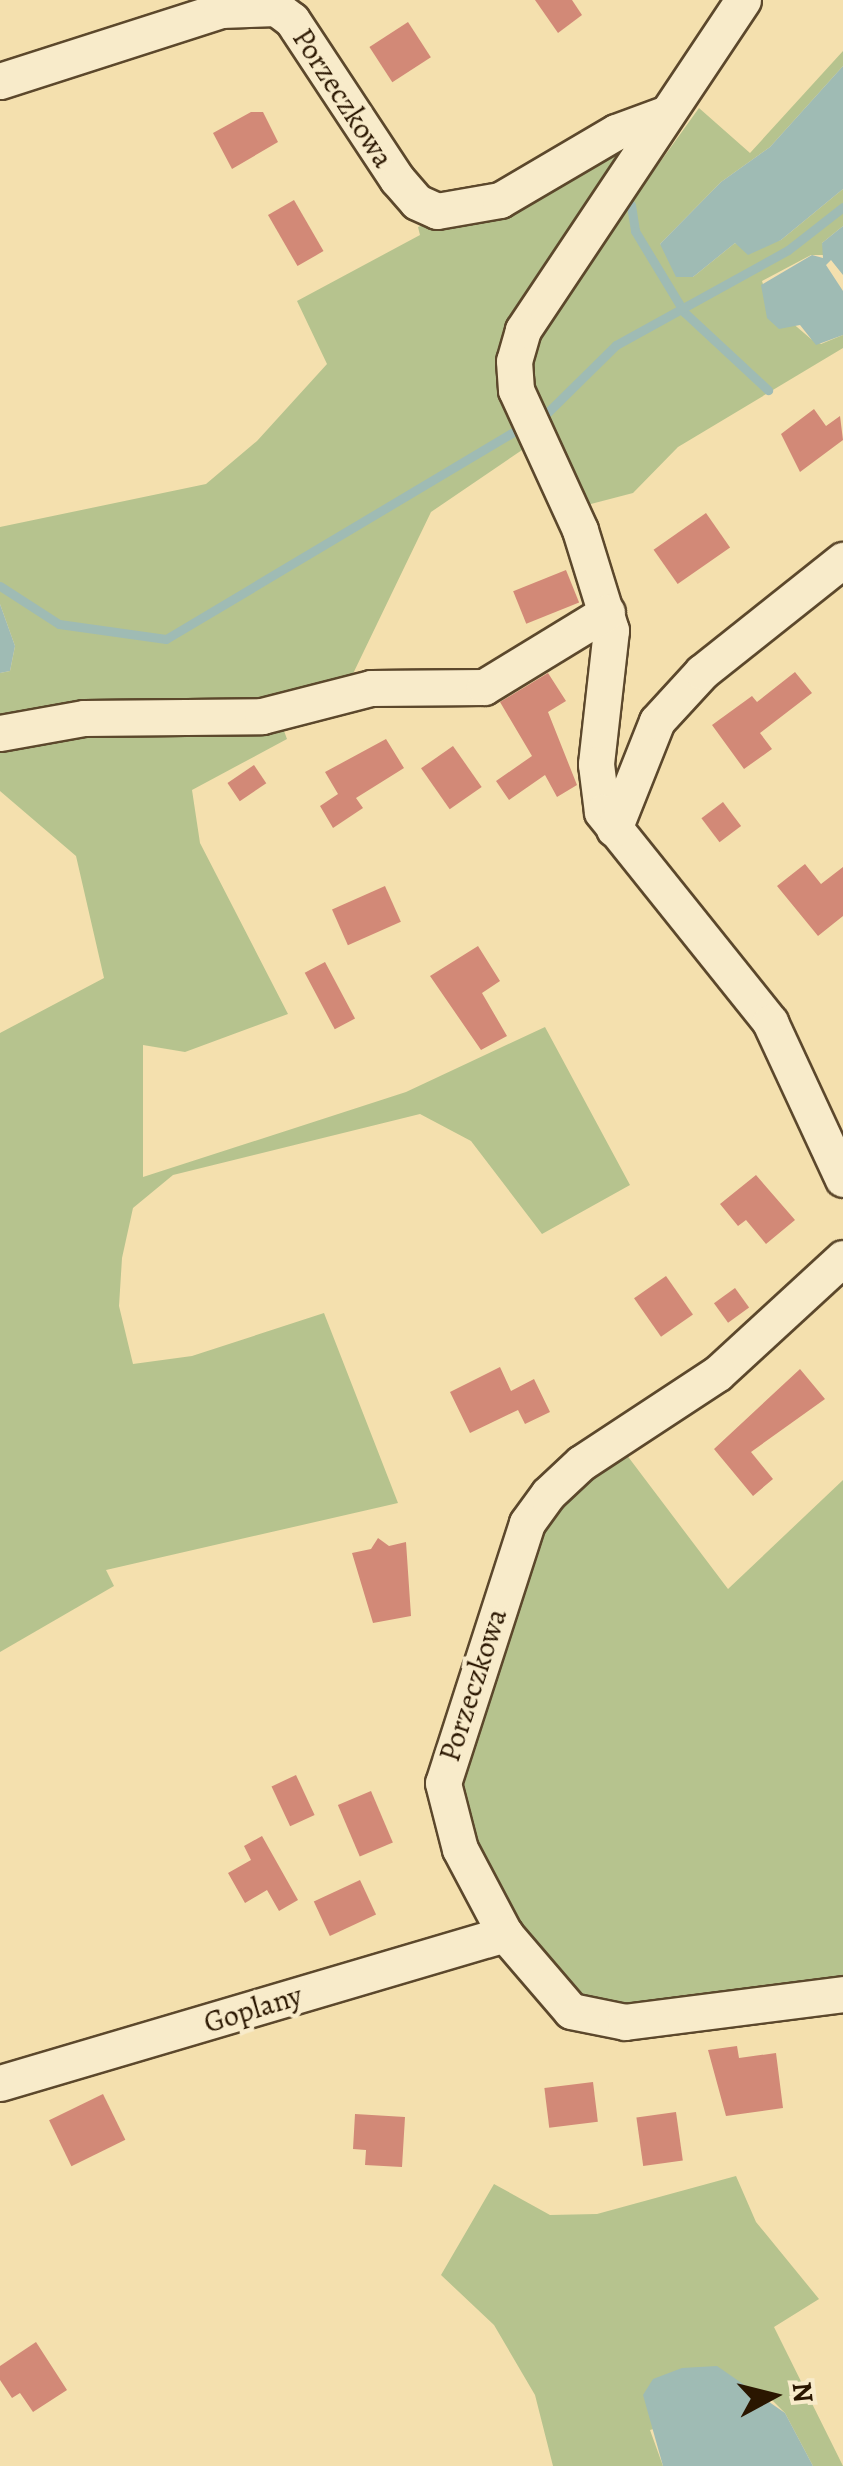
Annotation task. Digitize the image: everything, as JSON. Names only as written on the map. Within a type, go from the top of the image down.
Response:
[{"type":"street","points":[[743,0],[524,330],[514,361],[516,390],[580,530],[608,612],[596,778],[602,812],[770,1022],[843,1179]]},
{"type":"street","name":"Porzeczkowa","points":[[0,82],[221,10],[276,8],[292,20],[397,179],[417,202],[437,211],[500,200],[616,132],[665,114]]},
{"type":"street","points":[[614,830],[657,721],[702,672],[843,560]]},
{"type":"street","points":[[0,733],[84,718],[262,716],[371,688],[484,686],[608,612]]},
{"type":"street","name":"Porzeczkowa","points":[[843,1258],[718,1374],[581,1464],[528,1523],[443,1783],[460,1850],[505,1934],[537,1976],[588,2019],[625,2022],[843,1994]]},
{"type":"street","name":"Goplany","points":[[0,2083],[505,1934]]},
{"type":"green space","points":[[843,51],[843,66],[770,147],[721,182],[660,244],[693,277],[735,243],[743,248],[781,240],[843,189],[843,226],[822,243],[826,255],[811,255],[762,281],[769,303],[811,339],[821,344],[843,335],[843,348],[678,447],[633,493],[587,505],[537,404],[528,372],[532,340],[699,108],[750,153]]},
{"type":"green space","points":[[623,143],[628,148],[510,325],[528,446],[431,512],[349,682],[280,720],[287,739],[192,790],[200,843],[288,1014],[185,1052],[143,1045],[143,1177],[406,1092],[545,1027],[630,1185],[542,1234],[471,1141],[420,1114],[173,1175],[133,1208],[122,1258],[119,1306],[133,1364],[192,1356],[324,1313],[398,1503],[106,1570],[114,1586],[0,1652],[0,1033],[104,978],[76,856],[0,791],[0,673],[10,671],[15,646],[0,604],[0,527],[206,484],[257,441],[327,364],[297,301],[420,235],[418,227]]},
{"type":"green space","points":[[623,1450],[728,1589],[843,1480],[843,1979],[628,2009],[582,1999],[539,1963],[496,1895],[455,1797],[527,1561],[549,1515]]},
{"type":"green space","points":[[736,2176],[756,2222],[819,2299],[774,2327],[843,2466],[813,2466],[785,2413],[767,2395],[650,2430],[663,2466],[553,2466],[535,2395],[494,2325],[441,2275],[494,2184],[550,2215],[597,2214]]},
{"type":"water","points":[[843,66],[843,189],[781,240],[748,255],[735,243],[693,277],[676,277],[660,244],[721,182],[770,147]]},
{"type":"water","points":[[843,226],[843,275],[831,260],[826,265],[843,291],[843,335],[816,345],[800,325],[779,329],[767,318],[761,285],[812,255],[823,258],[822,243]]},
{"type":"water","points":[[0,604],[15,646],[10,671],[0,673]]},
{"type":"water","points":[[717,2366],[785,2413],[813,2466],[663,2466],[643,2395],[653,2379],[682,2368]]},
{"type":"building","points":[[535,0],[572,0],[582,15],[558,33]]},
{"type":"building","points":[[408,22],[431,57],[392,82],[369,47]]},
{"type":"building","points":[[251,112],[263,112],[278,142],[232,169],[213,133]]},
{"type":"building","points":[[294,200],[324,251],[298,266],[268,215]]},
{"type":"building","points":[[814,409],[826,426],[840,416],[843,440],[800,472],[781,434]]},
{"type":"building","points":[[706,513],[730,547],[678,584],[654,550]]},
{"type":"building","points":[[566,570],[579,602],[526,624],[513,591]]},
{"type":"building","points":[[795,672],[812,693],[760,733],[772,749],[744,769],[712,725],[752,696],[757,702]]},
{"type":"building","points":[[548,673],[566,701],[548,712],[577,785],[557,797],[545,775],[509,800],[496,781],[532,756],[500,702]]},
{"type":"building","points":[[386,739],[404,768],[356,798],[363,808],[333,828],[320,806],[338,794],[325,772]]},
{"type":"building","points":[[453,746],[482,787],[450,809],[421,768]]},
{"type":"building","points":[[254,765],[266,783],[240,801],[227,783]]},
{"type":"building","points":[[723,802],[741,826],[719,842],[701,818]]},
{"type":"building","points":[[805,864],[821,884],[843,867],[843,916],[818,936],[777,886]]},
{"type":"building","points":[[385,886],[401,922],[348,945],[332,910]]},
{"type":"building","points":[[478,946],[500,981],[482,993],[507,1036],[481,1050],[430,976]]},
{"type":"building","points":[[325,962],[355,1019],[335,1029],[305,973]]},
{"type":"building","points":[[756,1175],[795,1220],[766,1244],[746,1220],[738,1226],[720,1204]]},
{"type":"building","points":[[666,1276],[693,1315],[661,1337],[634,1298]]},
{"type":"building","points":[[735,1288],[749,1307],[728,1323],[714,1303]]},
{"type":"building","points":[[500,1367],[511,1391],[534,1379],[550,1412],[525,1424],[518,1410],[470,1433],[450,1392]]},
{"type":"building","points":[[800,1369],[825,1399],[751,1452],[773,1479],[753,1496],[714,1449]]},
{"type":"building","points":[[378,1538],[389,1546],[406,1542],[411,1616],[373,1623],[352,1553],[371,1549]]},
{"type":"building","points":[[296,1775],[315,1815],[290,1826],[272,1786]]},
{"type":"building","points":[[371,1791],[393,1843],[360,1857],[338,1805]]},
{"type":"building","points":[[262,1836],[298,1900],[279,1911],[267,1890],[245,1903],[228,1873],[251,1860],[244,1846]]},
{"type":"building","points":[[360,1880],[376,1914],[330,1936],[314,1902]]},
{"type":"building","points":[[737,2046],[739,2058],[776,2053],[783,2108],[726,2116],[708,2050]]},
{"type":"building","points":[[593,2082],[598,2122],[549,2128],[544,2088]]},
{"type":"building","points":[[103,2094],[125,2140],[71,2166],[49,2120]]},
{"type":"building","points":[[676,2112],[683,2161],[643,2166],[636,2118]]},
{"type":"building","points":[[355,2114],[405,2117],[402,2167],[365,2165],[366,2150],[353,2149]]},
{"type":"building","points":[[36,2342],[67,2390],[33,2412],[20,2393],[12,2398],[0,2380],[0,2366]]},
{"type":"waterway","points":[[631,205],[635,231],[684,312],[768,390]]},
{"type":"waterway","points":[[548,412],[616,345],[788,250],[843,207]]},
{"type":"waterway","points":[[0,586],[59,624],[166,639],[517,430]]}]
